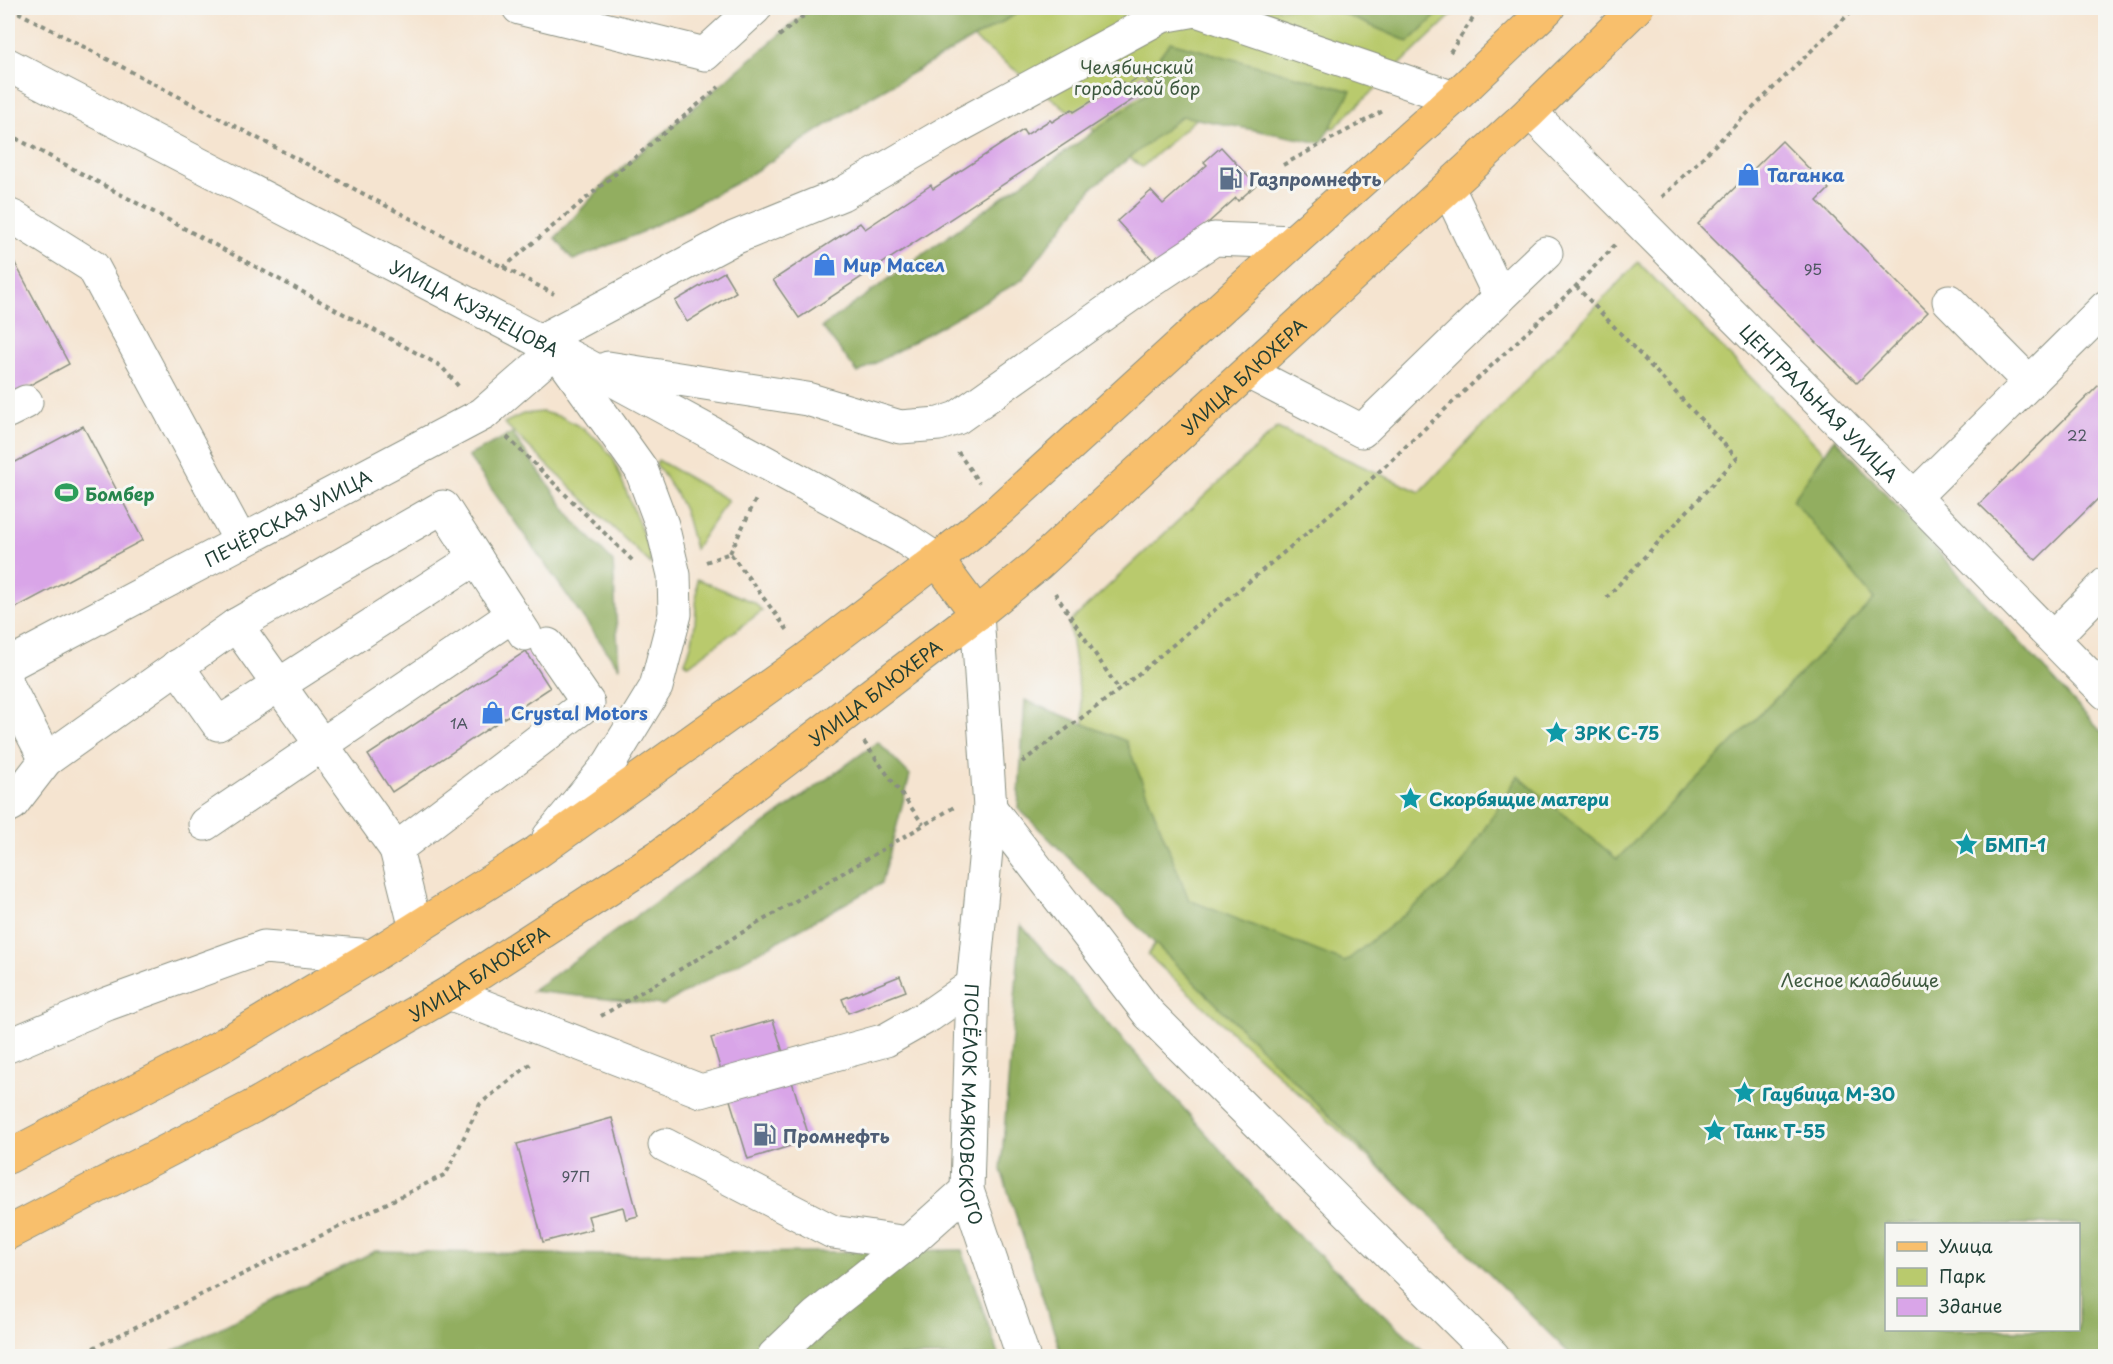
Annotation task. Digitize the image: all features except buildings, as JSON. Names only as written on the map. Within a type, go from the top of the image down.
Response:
[{"type":"main road","points":[[8,1157],[218,1048],[416,929],[537,852],[807,659],[998,511],[1454,98],[1548,8]]},
{"type":"main road","name":"УЛИЦА БЛЮХЕРА","points":[[8,1233],[252,1107],[449,993],[661,855],[977,614],[1036,565],[1530,112],[1636,8]]},
{"type":"main road","points":[[937,560],[977,614]]},
{"type":"street","points":[[519,8],[705,54],[755,8]]},
{"type":"street","name":"ПЕЧЁРСКАЯ УЛИЦА","points":[[8,665],[483,414],[560,352],[594,314],[734,238],[842,194],[966,122],[1161,16],[1196,10],[1454,98]]},
{"type":"street","name":"УЛИЦА КУЗНЕЦОВА","points":[[8,65],[774,466],[901,536],[937,560]]},
{"type":"street","name":"ЦЕНТРАЛЬНАЯ УЛИЦА","points":[[1530,112],[2106,693]]},
{"type":"street","points":[[1448,188],[1500,297]]},
{"type":"street","points":[[8,215],[93,267],[241,543]]},
{"type":"street","points":[[560,352],[807,399],[900,427],[939,424],[957,418],[1143,286],[1214,239],[1293,242]]},
{"type":"street","points":[[1248,372],[1362,431],[1546,253]]},
{"type":"street","points":[[1949,301],[2029,382]]},
{"type":"street","points":[[1914,497],[2106,307]]},
{"type":"street","points":[[537,852],[609,765],[656,687],[675,614],[674,575],[662,525],[641,468],[560,352]]},
{"type":"street","points":[[8,806],[12,804],[46,760],[236,625],[443,507],[528,631],[588,703],[396,849]]},
{"type":"street","points":[[177,666],[218,724],[476,558]]},
{"type":"street","points":[[2053,638],[2106,584]]},
{"type":"street","name":"ПОСЁЛОК МАЯКОВСКОГО","points":[[977,614],[990,808],[973,985],[967,1190],[1023,1356]]},
{"type":"street","points":[[236,625],[396,849],[416,929]]},
{"type":"street","points":[[205,824],[322,745],[528,631]]},
{"type":"street","points":[[8,686],[46,760]]},
{"type":"street","points":[[990,808],[1149,1014],[1493,1356]]},
{"type":"street","points":[[8,1046],[107,1004],[264,947],[372,956]]},
{"type":"street","points":[[449,993],[702,1091],[886,1040],[930,1015],[973,985]]},
{"type":"street","points":[[665,1145],[834,1232],[908,1243]]},
{"type":"street","points":[[774,1356],[816,1316],[908,1243],[967,1190]]},
{"type":"path","points":[[10,8],[594,314]]},
{"type":"path","points":[[777,38],[813,8]]},
{"type":"path","points":[[503,268],[722,84]]},
{"type":"path","points":[[8,134],[441,366],[483,414],[648,576],[674,575],[730,553],[774,466]]},
{"type":"path","points":[[1576,286],[1737,458],[1607,597]]},
{"type":"path","points":[[730,553],[807,659]]},
{"type":"path","points":[[844,714],[923,824]]},
{"type":"green space","points":[[811,8],[1027,8],[870,97],[740,181],[640,233],[573,260],[555,238],[608,180]]},
{"type":"green space","name":"Челябинский городской бор","points":[[934,8],[1459,8],[1334,128],[1201,114],[1142,167]]},
{"type":"green space","points":[[1330,8],[1444,8],[1409,42]]},
{"type":"green space","points":[[1170,42],[1351,91],[1321,143],[1182,116],[1093,187],[1022,280],[858,373],[822,327],[1150,91],[1150,69]]},
{"type":"green space","points":[[1638,262],[1923,554],[2105,796],[2105,1356],[1584,1356],[1148,955],[1179,907],[1100,827],[1069,623],[1277,428],[1420,492]]},
{"type":"green space","points":[[542,412],[562,417],[582,428],[599,441],[613,458],[650,552],[651,564],[504,423],[523,414]]},
{"type":"green space","points":[[512,433],[574,521],[613,562],[619,668],[468,456]]},
{"type":"green space","name":"Лесное кладбище","points":[[1835,438],[2105,736],[2105,1356],[1572,1356],[1018,808],[1025,700],[1126,741],[1189,900],[1345,962],[1456,873],[1518,776],[1617,859],[1874,599],[1793,500]]},
{"type":"green space","points":[[658,460],[728,500],[695,549],[685,512],[656,464]]},
{"type":"green space","points":[[697,579],[755,603],[762,611],[689,665],[685,662],[694,632]]},
{"type":"green space","points":[[878,742],[910,775],[882,883],[663,1005],[532,991]]},
{"type":"green space","points":[[1021,925],[1289,1227],[1429,1356],[1062,1356],[1001,1170]]},
{"type":"green space","points":[[962,1250],[999,1356],[163,1356],[375,1251],[605,1255]]},
{"type":"place","name":"Таганка","points":[[1749,174]]},
{"type":"place","name":"Газпромнефть","points":[[1231,178]]},
{"type":"place","name":"Мир Масел","points":[[825,264]]},
{"type":"place","name":"Бомбер","points":[[67,493]]},
{"type":"place","name":"Crystal Motors","points":[[493,712]]},
{"type":"place","name":"ЗРК С-75","points":[[1557,732]]},
{"type":"place","name":"Скорбящие матери","points":[[1411,798]]},
{"type":"place","name":"БМП-1","points":[[1967,844]]},
{"type":"place","name":"Гаубица М-30","points":[[1744,1093]]},
{"type":"place","name":"Танк Т-55","points":[[1715,1130]]},
{"type":"place","name":"Промнефть","points":[[765,1135]]}]
